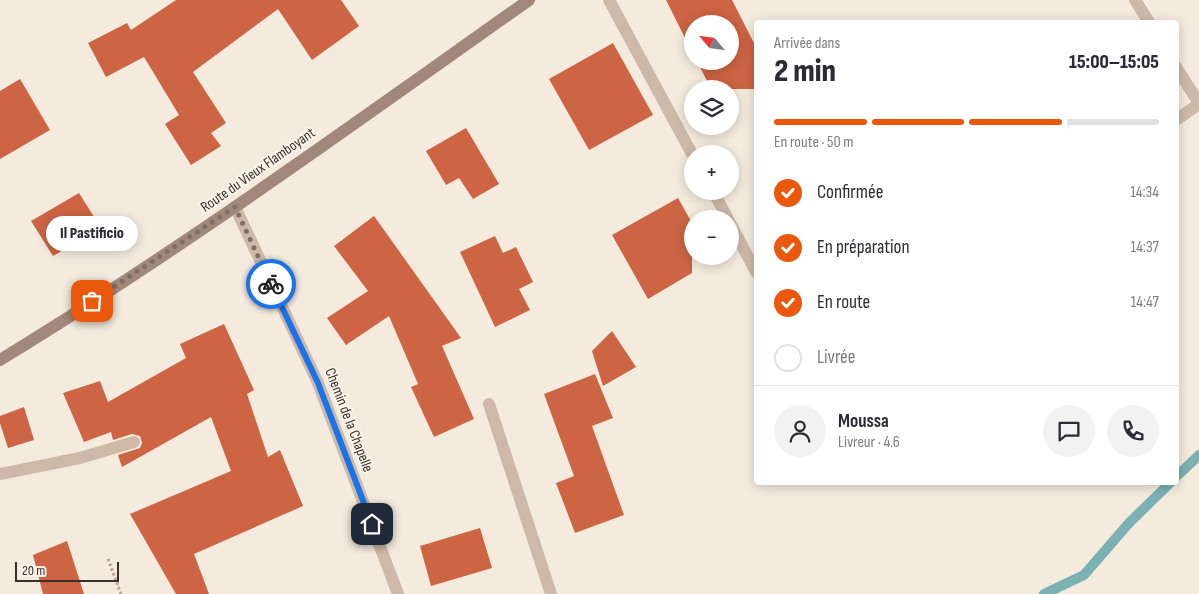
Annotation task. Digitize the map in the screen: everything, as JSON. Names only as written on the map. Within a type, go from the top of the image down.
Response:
[{"type":"main road","name":"Route du Vieux Flamboyant","points":[[0,360],[235,207],[529,0]]},
{"type":"street","points":[[608,0],[687,145]]},
{"type":"street","points":[[1135,0],[1148,20]]},
{"type":"street","points":[[1179,72],[1199,104],[1179,118]]},
{"type":"street","name":"Chemin de la Chapelle","points":[[235,207],[318,383],[398,594]]},
{"type":"street","points":[[739,240],[754,268]]},
{"type":"street","points":[[490,404],[550,594]]},
{"type":"street","points":[[0,474],[80,458],[134,442]]},
{"type":"path","points":[[108,558],[121,594]]},
{"type":"building","points":[[176,0],[341,0],[359,26],[312,60],[278,9],[193,72],[226,123],[211,133],[221,146],[191,165],[165,124],[179,115],[144,57],[106,77],[88,43],[127,23],[131,30]]},
{"type":"building","points":[[666,0],[732,0],[754,43],[754,89],[739,89],[739,80],[706,80],[702,70],[739,70],[739,15],[684,15],[684,36]]},
{"type":"building","points":[[613,43],[653,115],[589,150],[549,79]]},
{"type":"building","points":[[20,79],[50,130],[0,159],[0,91]]},
{"type":"building","points":[[466,128],[499,184],[473,199],[459,178],[446,185],[426,151]]},
{"type":"building","points":[[79,193],[101,228],[53,256],[31,221]]},
{"type":"building","points":[[678,198],[685,210],[684,265],[692,265],[692,273],[648,299],[612,235]]},
{"type":"building","points":[[374,216],[461,338],[442,346],[474,419],[434,437],[411,387],[418,384],[389,316],[346,345],[327,318],[368,291],[334,246]]},
{"type":"building","points":[[495,236],[503,253],[516,247],[533,282],[519,289],[530,310],[495,327],[460,252]]},
{"type":"building","points":[[224,324],[254,390],[247,394],[268,457],[280,450],[303,506],[194,554],[209,594],[176,594],[130,514],[231,471],[211,417],[122,467],[118,455],[140,448],[142,443],[140,436],[132,434],[113,440],[111,432],[84,442],[63,393],[100,381],[108,402],[186,358],[180,344]]},
{"type":"building","points":[[612,331],[636,367],[603,386],[592,351]]},
{"type":"building","points":[[595,374],[613,418],[592,426],[624,515],[575,533],[556,483],[574,476],[544,394]]},
{"type":"building","points":[[24,407],[34,440],[8,448],[0,423],[0,416]]},
{"type":"building","points":[[480,528],[492,568],[431,586],[420,546]]},
{"type":"building","points":[[67,541],[84,594],[43,594],[33,555]]},
{"type":"waterway","points":[[1179,474],[1199,455]]},
{"type":"waterway","points":[[1044,594],[1084,575],[1129,523],[1168,485]]},
{"type":"way so far","points":[[92,301],[235,207],[271,284]]},
{"type":"place","name":"Il Pastificio","points":[[92,301]]},
{"type":"route","points":[[271,284],[318,383],[372,524]]}]
